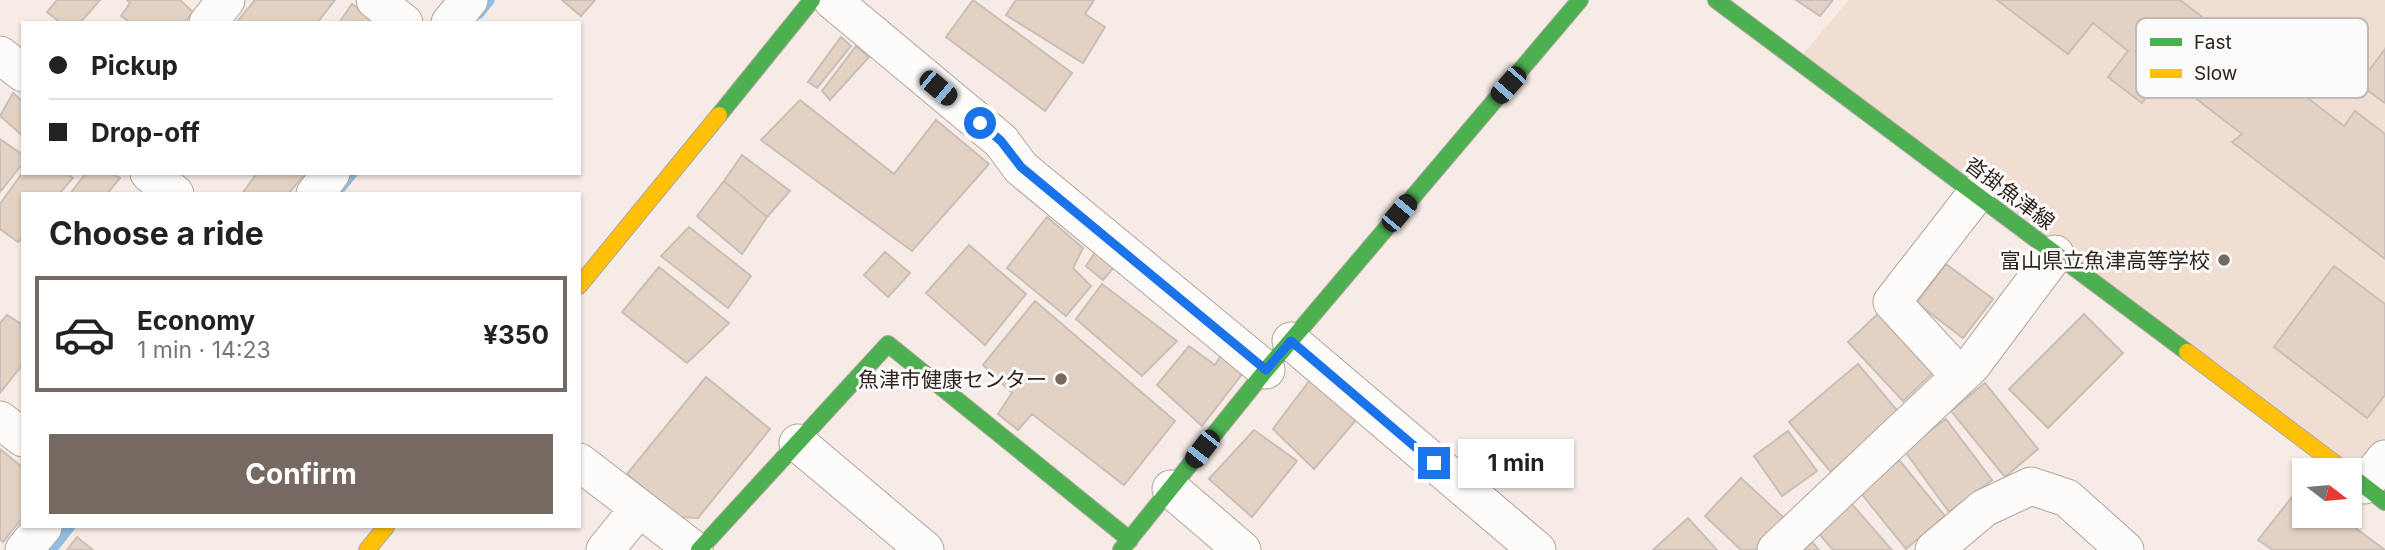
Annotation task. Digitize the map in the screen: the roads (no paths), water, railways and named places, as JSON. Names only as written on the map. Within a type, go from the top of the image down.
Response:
[{"type":"street","points":[[210,21],[226,0]]},
{"type":"street","points":[[375,0],[401,21]]},
{"type":"street","points":[[452,21],[468,0]]},
{"type":"street","points":[[581,284],[812,0]]},
{"type":"street","points":[[832,0],[1001,141],[1021,167],[1266,370]]},
{"type":"street","points":[[699,550],[888,344],[1125,545],[1266,370],[1580,0]]},
{"type":"street","name":"沓掛魚津線","points":[[1716,0],[2055,254],[2366,478]]},
{"type":"street","points":[[0,55],[21,71]]},
{"type":"street","points":[[151,175],[173,192]]},
{"type":"street","points":[[317,192],[329,175]]},
{"type":"street","points":[[1960,376],[1892,302],[1976,194]]},
{"type":"street","points":[[1776,550],[1960,376],[2055,254]]},
{"type":"street","points":[[1291,341],[1537,550]]},
{"type":"street","points":[[0,420],[21,436]]},
{"type":"street","points":[[797,443],[911,546]]},
{"type":"street","points":[[581,464],[694,550]]},
{"type":"street","points":[[1934,550],[1984,508],[2031,486],[2067,498],[2125,550]]},
{"type":"street","points":[[1171,489],[1242,550]]},
{"type":"street","points":[[605,550],[639,508]]},
{"type":"street","points":[[24,550],[42,528]]},
{"type":"street","points":[[367,550],[385,528]]},
{"type":"waterway","points":[[479,14],[490,0]]},
{"type":"waterway","points":[[341,188],[351,175]]},
{"type":"waterway","points":[[52,550],[69,528]]},
{"type":"place","name":"富山県立魚津高等学校","points":[[2224,260]]},
{"type":"place","name":"魚津市健康センター","points":[[1061,379]]}]
